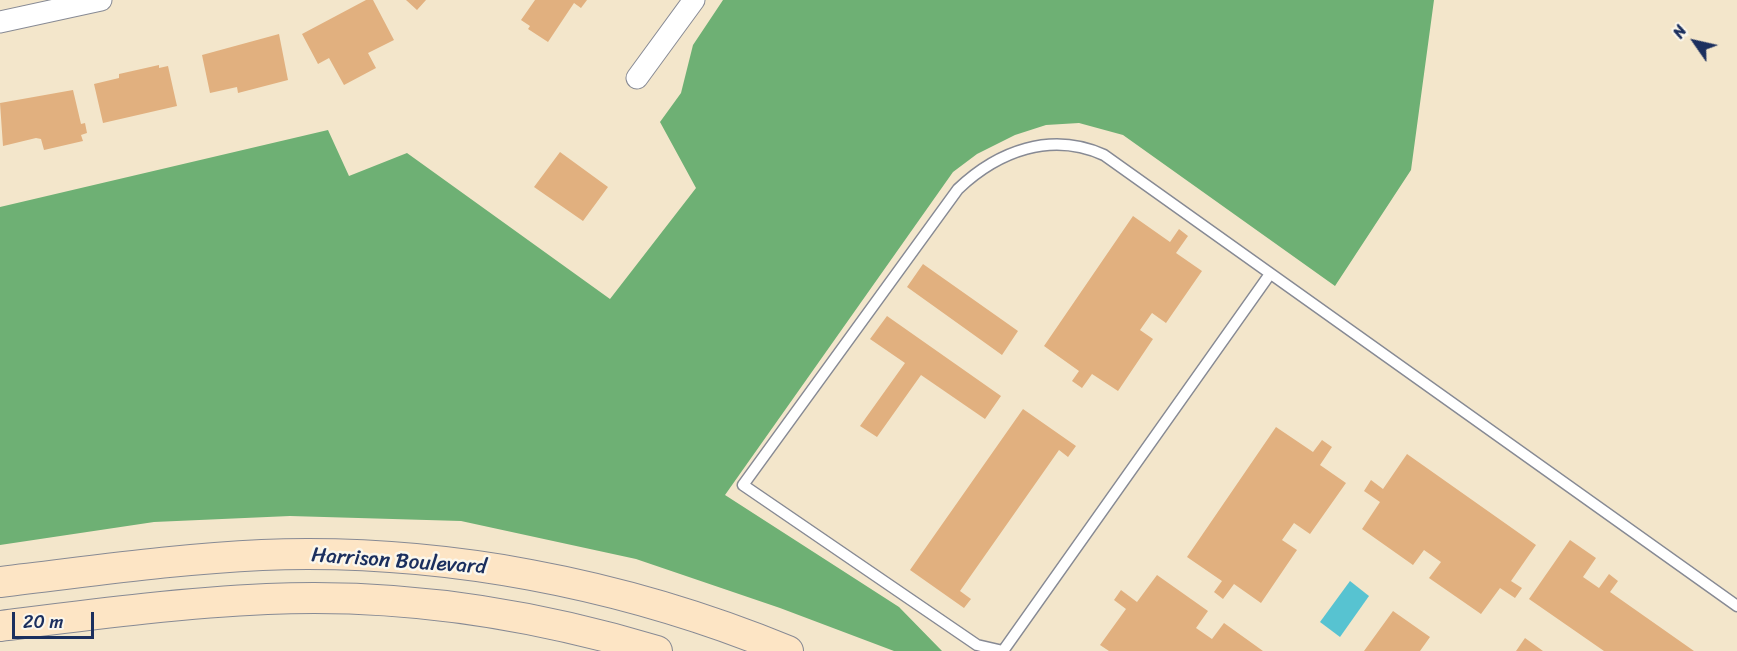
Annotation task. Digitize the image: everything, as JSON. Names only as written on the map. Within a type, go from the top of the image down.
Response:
[{"type":"main road","name":"Harrison Boulevard","points":[[0,582],[261,555],[321,554],[404,558],[512,571],[620,595],[716,623],[788,651]]},
{"type":"main road","name":"Harrison Boulevard","points":[[0,626],[211,602],[266,599],[367,600],[448,606],[511,616],[617,638],[657,651]]},
{"type":"street","points":[[0,22],[101,0]]},
{"type":"street","points":[[638,78],[694,0]]},
{"type":"lane","points":[[1270,274],[1003,651],[977,645],[743,485],[958,189],[982,169],[1014,152],[1055,144],[1090,149],[1104,155],[1737,606]]},
{"type":"green space","points":[[723,0],[1434,0],[1411,170],[1335,286],[1123,135],[1079,123],[1046,125],[1015,135],[977,154],[953,172],[725,495],[899,607],[942,651],[894,651],[780,608],[636,559],[461,521],[290,516],[154,522],[0,545],[0,207],[328,130],[349,176],[407,153],[610,299],[696,188],[660,122],[681,93],[693,45]]},
{"type":"water","points":[[1350,581],[1369,596],[1340,637],[1320,622]]},
{"type":"building","points":[[366,0],[373,0],[394,40],[368,53],[376,68],[344,85],[329,58],[318,64],[302,34]]},
{"type":"building","points":[[406,0],[426,0],[417,10]]},
{"type":"building","points":[[535,0],[587,0],[581,8],[574,3],[548,42],[528,29],[530,26],[521,20]]},
{"type":"building","points":[[279,34],[288,80],[238,93],[237,87],[210,93],[202,55]]},
{"type":"building","points":[[159,65],[159,68],[168,66],[177,106],[103,123],[94,84],[119,78],[119,74]]},
{"type":"building","points":[[73,90],[81,124],[85,123],[87,133],[81,135],[83,141],[44,150],[41,139],[36,138],[3,146],[0,103]]},
{"type":"building","points":[[560,152],[608,187],[583,221],[534,187]]},
{"type":"building","points":[[1133,216],[1170,242],[1179,229],[1188,236],[1176,253],[1202,271],[1166,323],[1152,313],[1140,330],[1153,339],[1118,391],[1092,374],[1082,388],[1072,381],[1079,371],[1044,346]]},
{"type":"building","points":[[923,264],[1018,331],[1002,355],[907,287]]},
{"type":"building","points":[[887,316],[1001,396],[985,419],[921,375],[877,437],[860,426],[905,363],[870,339]]},
{"type":"building","points":[[1023,409],[1076,446],[1068,457],[1059,450],[960,591],[971,599],[964,608],[910,570]]},
{"type":"building","points":[[1276,427],[1313,452],[1322,440],[1332,447],[1320,465],[1346,483],[1310,534],[1294,523],[1282,540],[1297,550],[1261,603],[1234,584],[1223,599],[1214,592],[1222,581],[1187,557]]},
{"type":"building","points":[[1407,454],[1536,545],[1511,581],[1522,588],[1515,598],[1500,588],[1481,614],[1429,578],[1441,562],[1424,550],[1413,565],[1362,529],[1380,502],[1364,491],[1371,480],[1383,489]]},
{"type":"building","points":[[1570,540],[1596,558],[1583,577],[1599,588],[1609,574],[1618,581],[1610,592],[1694,651],[1604,651],[1529,599]]},
{"type":"building","points":[[1157,575],[1208,611],[1196,628],[1212,639],[1224,623],[1263,651],[1109,651],[1100,645],[1126,609],[1114,600],[1121,590],[1137,602]]},
{"type":"building","points":[[1393,611],[1430,637],[1420,651],[1364,651]]},
{"type":"building","points":[[1525,638],[1543,651],[1516,651]]}]
